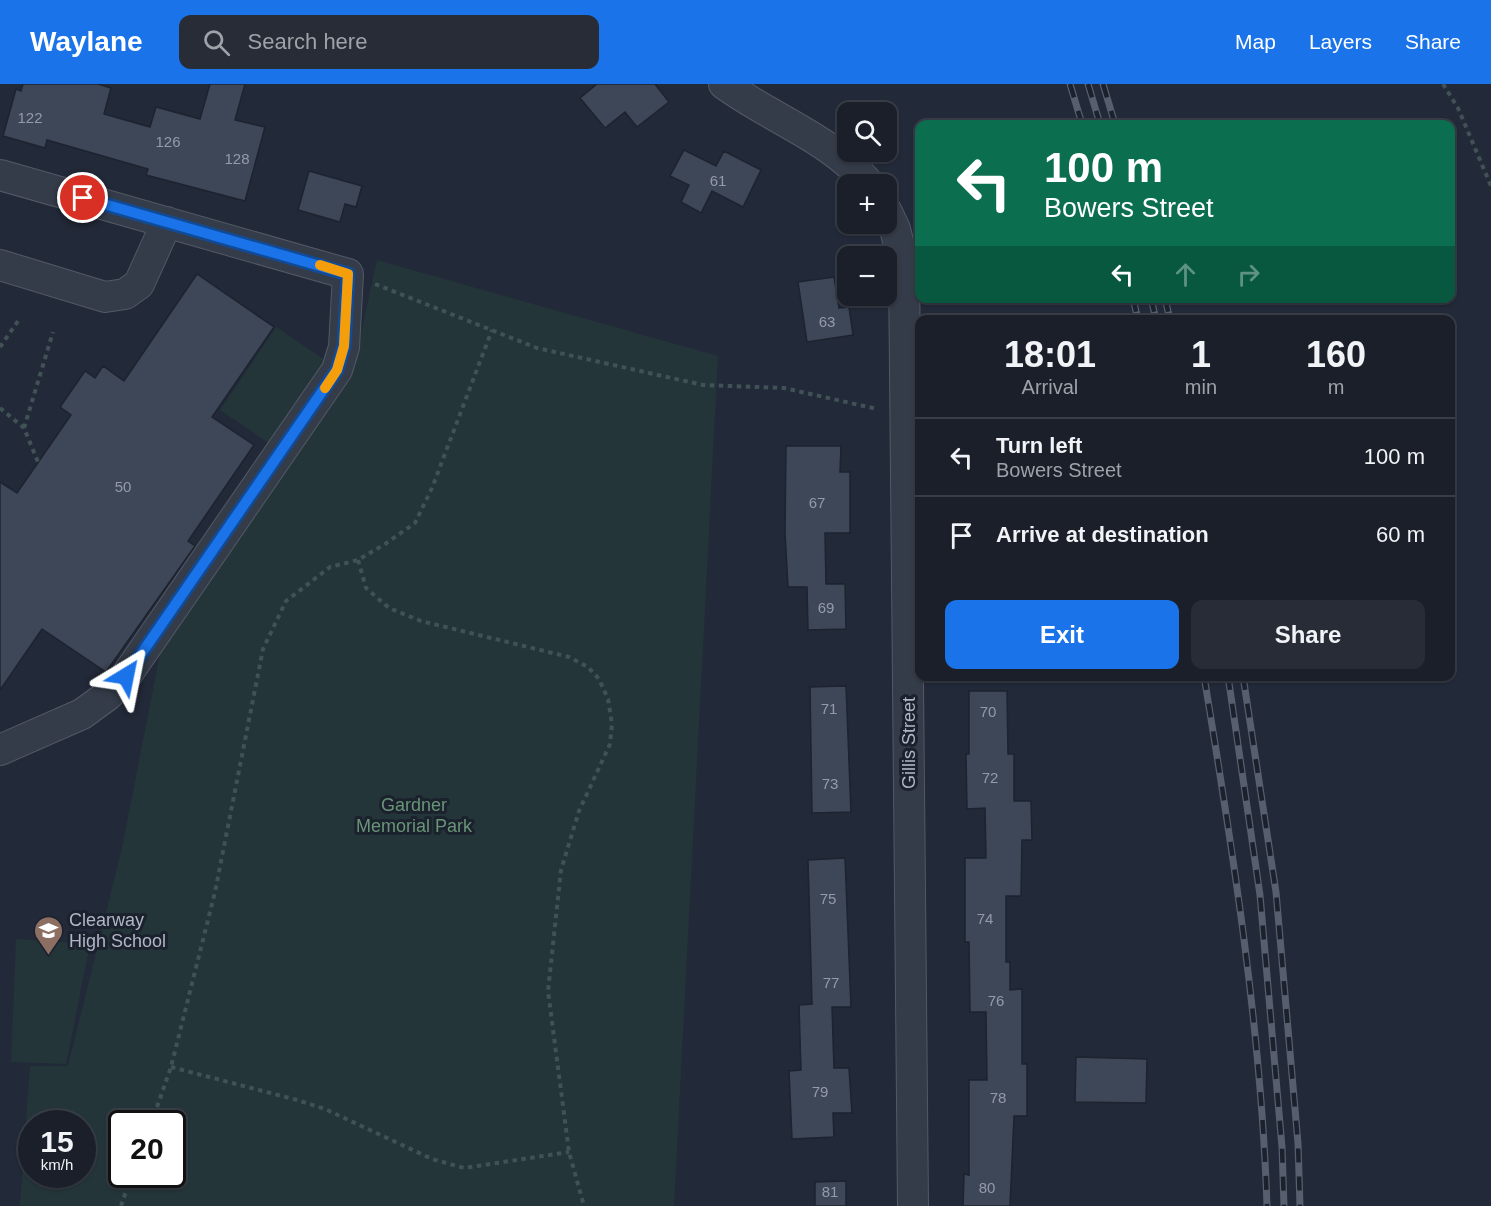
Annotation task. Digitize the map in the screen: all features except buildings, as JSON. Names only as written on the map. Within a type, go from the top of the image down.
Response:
[{"type":"street","points":[[724,84],[832,150],[858,174]]},
{"type":"street","points":[[0,175],[348,274],[344,346],[337,370],[126,676],[108,695],[82,714],[0,750]]},
{"type":"street","points":[[0,265],[105,297],[125,294],[139,284],[166,222]]},
{"type":"street","name":"Gillis Street","points":[[896,234],[904,266],[913,1206]]},
{"type":"path","points":[[1443,84],[1458,108],[1491,186]]},
{"type":"path","points":[[348,274],[537,348],[703,385],[784,388],[878,410]]},
{"type":"path","points":[[0,347],[18,321]]},
{"type":"path","points":[[156,1110],[171,1067],[215,892],[263,649],[286,602],[330,567],[358,560],[414,523],[432,489],[492,330]]},
{"type":"path","points":[[24,428],[53,332]]},
{"type":"path","points":[[0,408],[24,428],[38,462]]},
{"type":"path","points":[[358,560],[366,588],[389,608],[421,621],[569,657],[588,667],[599,679],[609,699],[612,724],[610,744],[579,812],[561,870],[548,991],[569,1152],[584,1206]]},
{"type":"path","points":[[171,1067],[325,1109],[432,1159],[464,1168],[569,1152]]},
{"type":"path","points":[[121,1206],[127,1188]]},
{"type":"green space","name":"Gardner Memorial Park","points":[[377,260],[718,356],[674,1206],[20,1206],[21,1188],[96,1188],[96,1110],[27,1110],[30,1066],[68,1066],[122,848],[161,649],[351,378]]},
{"type":"green space","points":[[276,327],[328,362],[272,445],[220,410]]},
{"type":"green space","points":[[16,939],[90,944],[66,1064],[11,1062]]},
{"type":"railway","points":[[1070,84],[1081,120]]},
{"type":"railway","points":[[1088,84],[1099,120]]},
{"type":"railway","points":[[1103,84],[1114,120]]},
{"type":"railway","points":[[1134,303],[1137,315]]},
{"type":"railway","points":[[1152,303],[1155,315]]},
{"type":"railway","points":[[1166,303],[1169,315]]},
{"type":"railway","points":[[1205,681],[1235,874],[1252,1006],[1264,1139],[1267,1206]]},
{"type":"railway","points":[[1229,681],[1260,895],[1282,1147],[1284,1206]]},
{"type":"railway","points":[[1244,681],[1276,892],[1298,1143],[1300,1206]]},
{"type":"slow traffic","points":[[320,265],[348,274],[344,346],[337,370],[325,388]]},
{"type":"place","name":"Clearway High School","points":[[48,956]]},
{"type":"route","points":[[83,198],[348,274],[344,346],[337,370],[126,676]]}]
